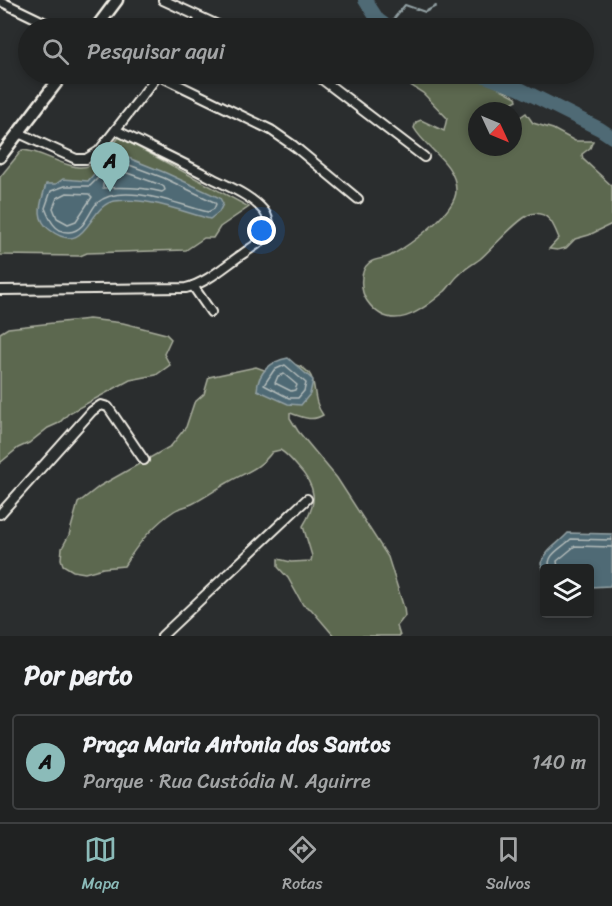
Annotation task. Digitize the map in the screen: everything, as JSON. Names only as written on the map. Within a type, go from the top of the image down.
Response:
[{"type":"street","points":[[0,0],[36,18]]},
{"type":"street","points":[[104,18],[117,0]]},
{"type":"street","points":[[163,0],[201,18]]},
{"type":"street","points":[[0,157],[56,84]]},
{"type":"street","points":[[19,134],[76,159],[86,159],[99,151],[150,84]]},
{"type":"street","points":[[178,84],[270,130],[294,146],[357,199]]},
{"type":"street","points":[[328,84],[424,157]]},
{"type":"street","points":[[0,290],[165,290],[193,286],[264,237],[270,227],[264,211],[252,201],[233,189],[116,130]]},
{"type":"street","points":[[193,286],[211,312]]},
{"type":"street","points":[[0,514],[92,411],[101,405],[108,407],[144,460]]},
{"type":"street","points":[[162,636],[307,499]]},
{"type":"green space","points":[[409,84],[492,84],[516,97],[517,100],[513,102],[468,102],[468,156],[522,156],[522,116],[526,113],[533,123],[553,129],[575,141],[593,141],[590,148],[582,154],[583,159],[612,186],[612,224],[575,239],[566,248],[557,250],[549,249],[559,238],[550,220],[544,215],[531,214],[512,227],[480,259],[466,268],[444,292],[426,306],[406,316],[386,317],[376,311],[367,301],[363,292],[363,271],[371,261],[388,257],[419,237],[440,218],[454,199],[455,180],[451,172],[414,128],[416,122],[421,120],[444,131],[447,118],[423,93]]},
{"type":"green space","points":[[119,137],[249,207],[220,227],[213,238],[204,238],[186,250],[87,253],[80,256],[0,255],[0,177],[22,150],[71,166],[81,167],[100,160]]},
{"type":"green space","points":[[89,319],[123,323],[166,334],[171,339],[164,354],[170,365],[156,375],[130,380],[69,413],[59,423],[18,448],[0,463],[0,333],[8,328]]},
{"type":"green space","points":[[284,362],[297,365],[311,376],[318,406],[323,415],[311,418],[290,413],[290,418],[337,478],[388,557],[404,608],[405,616],[397,626],[400,636],[334,636],[311,609],[303,605],[288,578],[278,567],[278,559],[291,562],[311,561],[312,556],[303,526],[313,502],[312,488],[304,474],[280,450],[272,452],[252,470],[167,516],[146,536],[124,566],[85,573],[73,571],[63,565],[62,548],[69,535],[78,503],[100,486],[171,446],[186,427],[194,403],[204,394],[209,377],[256,367],[267,371]]},
{"type":"water","points":[[116,153],[220,198],[223,204],[219,212],[210,219],[151,203],[115,201],[106,204],[80,234],[72,238],[63,237],[50,230],[40,214],[46,184],[56,184],[63,179],[88,181],[109,156]]},
{"type":"water","points":[[288,358],[313,380],[310,394],[301,405],[288,404],[257,390],[266,368]]},
{"type":"water","points":[[568,533],[612,534],[610,586],[594,587],[594,564],[541,564],[549,550]]},
{"type":"waterway","points":[[365,0],[377,18]]},
{"type":"waterway","points":[[394,18],[405,5],[425,12],[436,6]]},
{"type":"waterway","points":[[506,84],[612,137]]},
{"type":"place","name":"Praça Maria Antonia dos Santos","points":[[110,192]]}]
